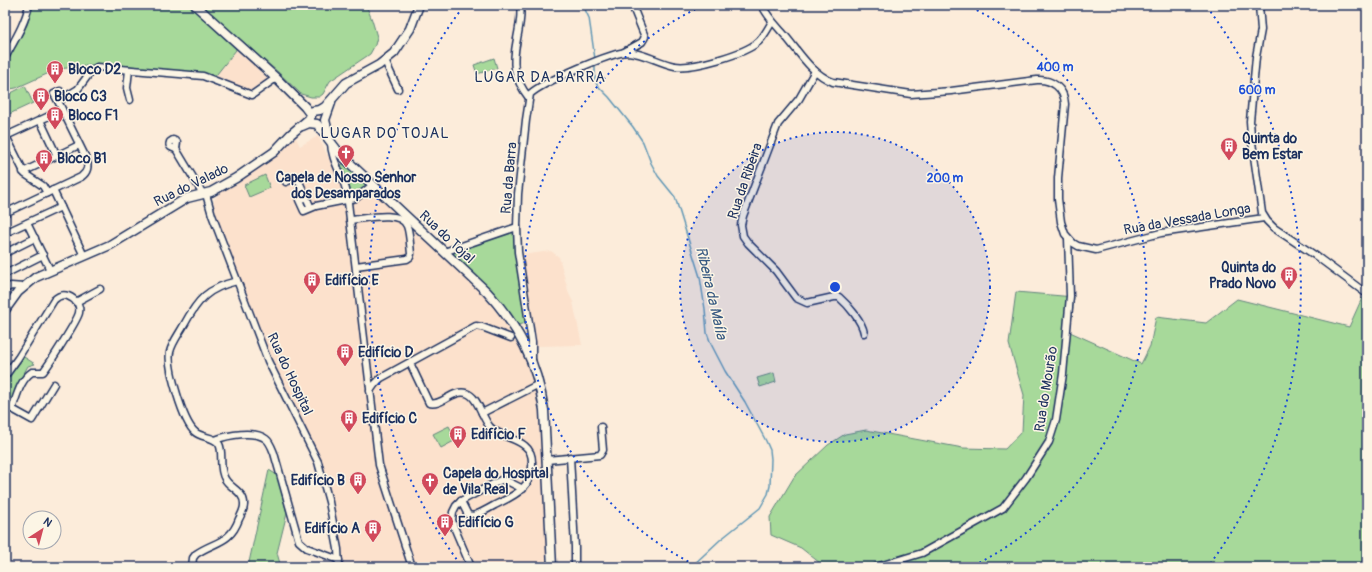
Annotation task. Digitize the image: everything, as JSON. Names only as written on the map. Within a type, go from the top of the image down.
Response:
[{"type":"main road","name":"Rua do Tojal","points":[[195,5],[276,78],[306,109],[340,154],[493,299],[532,362],[544,410],[552,567]]},
{"type":"main road","points":[[335,95],[322,124],[313,120],[313,111],[319,110],[326,105],[335,95],[346,83],[386,61],[394,53],[406,37],[414,22],[419,5]]},
{"type":"main road","points":[[298,101],[324,113],[331,142]]},
{"type":"main road","name":"Rua do Valado","points":[[5,310],[13,298],[36,277],[116,242],[187,198],[204,194],[228,183],[269,155],[291,134],[313,120]]},
{"type":"street","points":[[5,58],[27,15],[29,5]]},
{"type":"street","points":[[520,5],[522,15],[514,67],[518,82],[529,98]]},
{"type":"street","points":[[529,98],[533,91],[562,75],[622,53],[642,42],[645,37],[632,5]]},
{"type":"street","points":[[762,5],[772,22],[799,54],[815,71],[828,80],[907,94],[952,91],[1037,80],[1046,80],[1054,83],[1061,90],[1065,99],[1057,189],[1061,222],[1068,238]]},
{"type":"street","points":[[1259,5],[1260,30],[1250,121],[1262,213],[1264,218],[1274,228],[1316,256],[1367,294]]},
{"type":"street","points":[[622,53],[635,54],[677,66],[691,66],[726,57],[753,45],[760,40],[772,22]]},
{"type":"street","points":[[386,61],[398,88]]},
{"type":"street","points":[[5,213],[81,177],[86,172],[88,166],[87,161],[62,110],[60,99],[80,87],[94,68],[203,76],[252,95],[276,78]]},
{"type":"street","points":[[129,70],[127,88],[130,100]]},
{"type":"street","name":"Rua da Ribeira","points":[[815,71],[799,99],[778,124],[743,216],[741,231],[748,243],[780,274],[796,298],[808,303],[839,297],[853,312],[863,328],[864,333]]},
{"type":"street","name":"Rua da Barra","points":[[529,98],[518,194],[517,227],[518,252],[531,333],[532,362]]},
{"type":"street","points":[[62,110],[6,135],[26,175],[50,192],[61,207],[84,256]]},
{"type":"street","points":[[40,120],[57,156]]},
{"type":"street","points":[[331,142],[332,154],[346,187],[348,200],[380,470],[412,567]]},
{"type":"street","points":[[24,172],[79,145]]},
{"type":"street","name":"Rua do Hospital","points":[[176,149],[204,194],[268,361],[318,462],[329,502],[338,549],[338,567]]},
{"type":"street","points":[[286,182],[297,177],[306,197],[299,200],[304,211],[359,197],[373,185]]},
{"type":"street","points":[[5,234],[61,207]]},
{"type":"street","points":[[350,220],[390,215],[403,222],[407,227],[411,254],[407,259],[356,266]]},
{"type":"street","name":"Rua da Vessada Longa","points":[[1068,238],[1078,246],[1096,250],[1161,233],[1264,218]]},
{"type":"street","points":[[27,223],[50,270]]},
{"type":"street","points":[[444,252],[517,227]]},
{"type":"street","points":[[5,253],[35,238]]},
{"type":"street","name":"Rua do Mourão","points":[[876,567],[922,552],[1004,508],[1026,478],[1049,442],[1056,420],[1070,296],[1068,238]]},
{"type":"street","points":[[5,274],[43,255]]},
{"type":"street","points":[[237,281],[218,287],[204,296],[190,314],[172,347],[170,354],[170,367],[175,388],[190,427],[200,436],[215,440],[230,435],[244,434],[259,436],[268,440],[274,453],[299,540],[307,548],[339,560]]},
{"type":"street","points":[[5,289],[11,286],[24,287]]},
{"type":"street","points":[[76,302],[100,288]]},
{"type":"street","points":[[5,376],[54,300],[58,296],[65,295],[71,297],[79,307],[79,312],[75,322],[44,372],[32,372],[25,378],[12,409]]},
{"type":"street","points":[[370,391],[378,381],[477,326],[516,337],[531,333]]},
{"type":"street","points":[[410,362],[429,403],[434,404],[456,393],[465,392],[474,398],[487,423],[497,433],[521,443],[530,452],[532,471],[523,489],[517,494],[473,516],[468,515],[461,501]]},
{"type":"street","points":[[5,405],[32,420],[54,384]]},
{"type":"street","points":[[482,413],[538,384]]},
{"type":"street","points":[[547,460],[601,454],[603,450],[601,427]]},
{"type":"street","points":[[192,567],[193,558],[196,554],[232,534],[237,526],[244,507],[242,497],[224,478],[221,468],[220,447],[215,440]]},
{"type":"street","points":[[570,458],[575,567]]},
{"type":"street","points":[[471,567],[452,522],[455,508],[461,501],[501,480],[507,481],[523,489]]},
{"type":"shaded area","points":[[236,50],[250,62],[252,60],[257,65],[257,69],[260,71],[262,70],[273,79],[252,94],[213,79]]},
{"type":"shaded area","points":[[294,134],[300,146],[318,136],[345,191],[345,196],[341,199],[341,204],[352,202],[370,195],[379,196],[485,294],[514,333],[524,355],[540,409],[547,567],[341,567],[340,549],[323,468],[268,355],[225,242],[229,240],[227,238],[224,239],[213,209],[214,200],[222,191],[262,162]]},
{"type":"shaded area","points":[[551,251],[559,257],[569,294],[573,302],[582,345],[536,346],[521,253],[529,254]]},
{"type":"green space","points":[[33,5],[193,5],[236,45],[236,50],[213,79],[194,73],[130,66],[94,65],[58,69],[16,88],[5,90],[5,64],[27,25]]},
{"type":"green space","points":[[200,5],[366,5],[377,37],[370,54],[330,81],[323,94],[319,97],[311,97],[301,94],[278,72]]},
{"type":"green space","points":[[494,58],[497,68],[477,74],[474,65]]},
{"type":"green space","points":[[25,86],[33,103],[5,116],[5,96]]},
{"type":"green space","points":[[345,162],[365,183],[363,189],[358,192],[354,193],[350,190],[340,166]]},
{"type":"green space","points":[[265,175],[270,188],[249,197],[244,185]]},
{"type":"green space","points":[[515,231],[515,253],[526,323],[519,325],[494,292],[451,252]]},
{"type":"green space","points":[[1016,292],[1074,297],[1070,332],[1141,364],[1150,346],[1156,317],[1206,323],[1237,299],[1349,327],[1362,298],[1367,299],[1367,567],[825,567],[801,548],[771,535],[770,517],[794,477],[828,445],[845,434],[866,430],[963,448],[1005,449],[1022,431],[1024,395],[1009,344]]},
{"type":"green space","points":[[24,357],[35,364],[28,366],[12,399],[5,394],[5,383]]},
{"type":"green space","points":[[774,373],[776,382],[760,387],[757,378]]},
{"type":"green space","points":[[449,426],[456,440],[441,448],[433,434]]},
{"type":"green space","points":[[269,470],[277,475],[287,513],[277,553],[281,567],[248,567]]},
{"type":"waterway","name":"Ribeira da Maíla","points":[[583,5],[589,18],[595,59]]},
{"type":"waterway","name":"Ribeira da Maíla","points":[[595,63],[595,79],[597,85],[609,97],[633,127],[643,142],[658,176],[675,197],[700,277],[707,333],[711,344],[725,371],[745,402],[770,450],[770,486],[768,494],[760,508],[720,540],[691,567]]},
{"type":"place","name":"Bloco D2","points":[[55,84]]},
{"type":"place","name":"Bloco C3","points":[[41,111]]},
{"type":"place","name":"Bloco F1","points":[[55,130]]},
{"type":"place","name":"Quinta do Bem Estar","points":[[1229,161]]},
{"type":"place","name":"Capela de Nosso Senhor dos Desamparados","points":[[346,168]]},
{"type":"place","name":"Bloco B1","points":[[44,173]]},
{"type":"place","name":"Quinta do Prado Novo","points":[[1289,290]]},
{"type":"place","name":"Edifício E","points":[[312,295]]},
{"type":"place","name":"Edifício D","points":[[345,367]]},
{"type":"place","name":"Edifício C","points":[[349,433]]},
{"type":"place","name":"Edifício F","points":[[458,449]]},
{"type":"place","name":"Edifício B","points":[[358,495]]},
{"type":"place","name":"Capela do Hospital de Vila Real","points":[[430,496]]},
{"type":"place","name":"Edifício G","points":[[445,537]]},
{"type":"place","name":"Edifício A","points":[[373,543]]},
{"type":"district","name":"LUGAR DA BARRA","points":[[540,77]]},
{"type":"district","name":"LUGAR DO TOJAL","points":[[385,133]]}]
